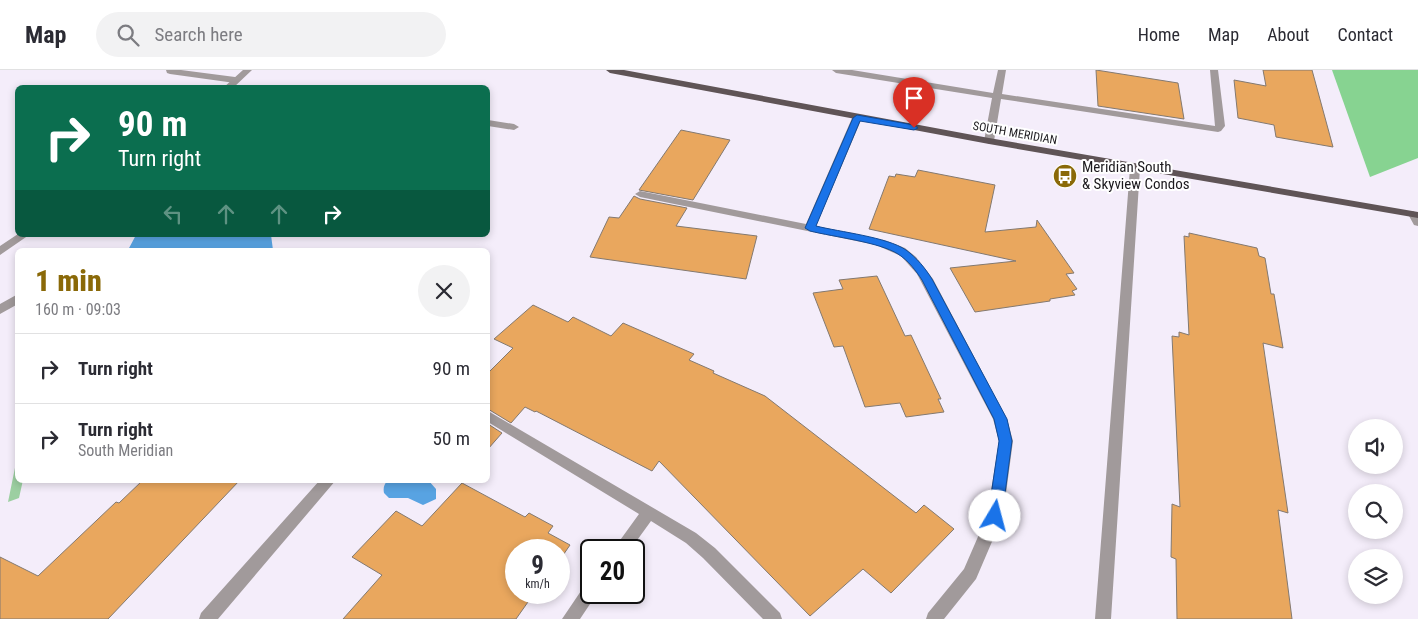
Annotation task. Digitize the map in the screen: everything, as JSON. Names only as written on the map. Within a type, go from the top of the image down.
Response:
[{"type":"main road","name":"SOUTH MERIDIAN","points":[[610,70],[857,118],[1416,217]]},
{"type":"street","points":[[172,70],[170,71],[235,80]]},
{"type":"street","points":[[230,85],[248,70]]},
{"type":"street","points":[[836,70],[1218,129],[1220,126],[1214,70]]},
{"type":"street","points":[[990,142],[1002,70]]},
{"type":"street","points":[[810,228],[857,118]]},
{"type":"street","points":[[490,123],[514,127]]},
{"type":"street","points":[[1103,619],[1136,168]]},
{"type":"street","points":[[640,194],[882,244],[901,251],[916,263],[927,279],[1000,419],[1006,441],[995,516],[970,574],[934,619]]},
{"type":"street","points":[[0,251],[21,237]]},
{"type":"street","points":[[0,310],[15,300]]},
{"type":"street","points":[[490,417],[691,538],[709,553],[774,619]]},
{"type":"street","points":[[207,619],[326,483]]},
{"type":"street","points":[[629,539],[649,512]]},
{"type":"street","points":[[570,619],[581,604]]},
{"type":"green space","points":[[1332,70],[1418,70],[1418,158],[1370,177]]},
{"type":"green space","points":[[15,468],[15,483],[22,483],[19,498],[8,502]]},
{"type":"water","points":[[135,237],[271,237],[273,248],[129,248]]},
{"type":"water","points":[[386,483],[431,483],[436,489],[436,499],[423,505],[408,498],[389,498],[384,493]]},
{"type":"building","points":[[1096,70],[1178,83],[1184,119],[1098,106]]},
{"type":"building","points":[[1263,70],[1312,70],[1333,147],[1276,137],[1274,125],[1238,118],[1234,80],[1266,86]]},
{"type":"building","points":[[681,130],[730,140],[693,200],[639,190]]},
{"type":"building","points":[[918,170],[995,185],[985,232],[1036,227],[1037,220],[1074,273],[1066,274],[1077,289],[1072,291],[1075,295],[1050,299],[1050,301],[975,312],[950,268],[1016,261],[869,229],[889,176],[895,177],[896,174],[915,177]]},
{"type":"building","points":[[634,196],[640,199],[687,208],[676,226],[757,236],[746,279],[590,257],[609,217],[619,218]]},
{"type":"building","points":[[1189,233],[1257,248],[1259,256],[1265,258],[1271,294],[1274,294],[1283,348],[1263,343],[1288,513],[1278,510],[1292,619],[1177,619],[1176,559],[1171,557],[1172,504],[1180,507],[1172,336],[1179,337],[1179,332],[1189,335],[1184,236],[1189,237]]},
{"type":"building","points":[[877,276],[905,336],[911,335],[941,399],[938,399],[944,412],[906,417],[900,403],[865,407],[843,346],[834,347],[813,293],[843,289],[839,280]]},
{"type":"building","points":[[533,305],[568,322],[573,317],[611,336],[623,323],[694,354],[689,360],[765,396],[916,513],[924,505],[954,529],[891,593],[863,569],[810,616],[659,461],[652,471],[525,407],[511,423],[490,410],[490,371],[513,348],[494,339]]},
{"type":"building","points":[[490,425],[502,433],[490,447]]},
{"type":"building","points":[[140,483],[237,483],[108,619],[0,619],[0,557],[38,576],[116,502],[119,503]]},
{"type":"building","points":[[462,483],[525,517],[529,513],[553,526],[548,533],[559,539],[505,539],[505,604],[527,604],[516,619],[343,619],[382,575],[352,557],[396,511],[422,526]]},
{"type":"place","name":"Meridian South & Skyview Condos","points":[[1065,176]]},
{"type":"route","points":[[914,128],[857,118],[810,228],[882,244],[901,251],[916,263],[927,279],[1000,419],[1006,441],[995,516]]}]
